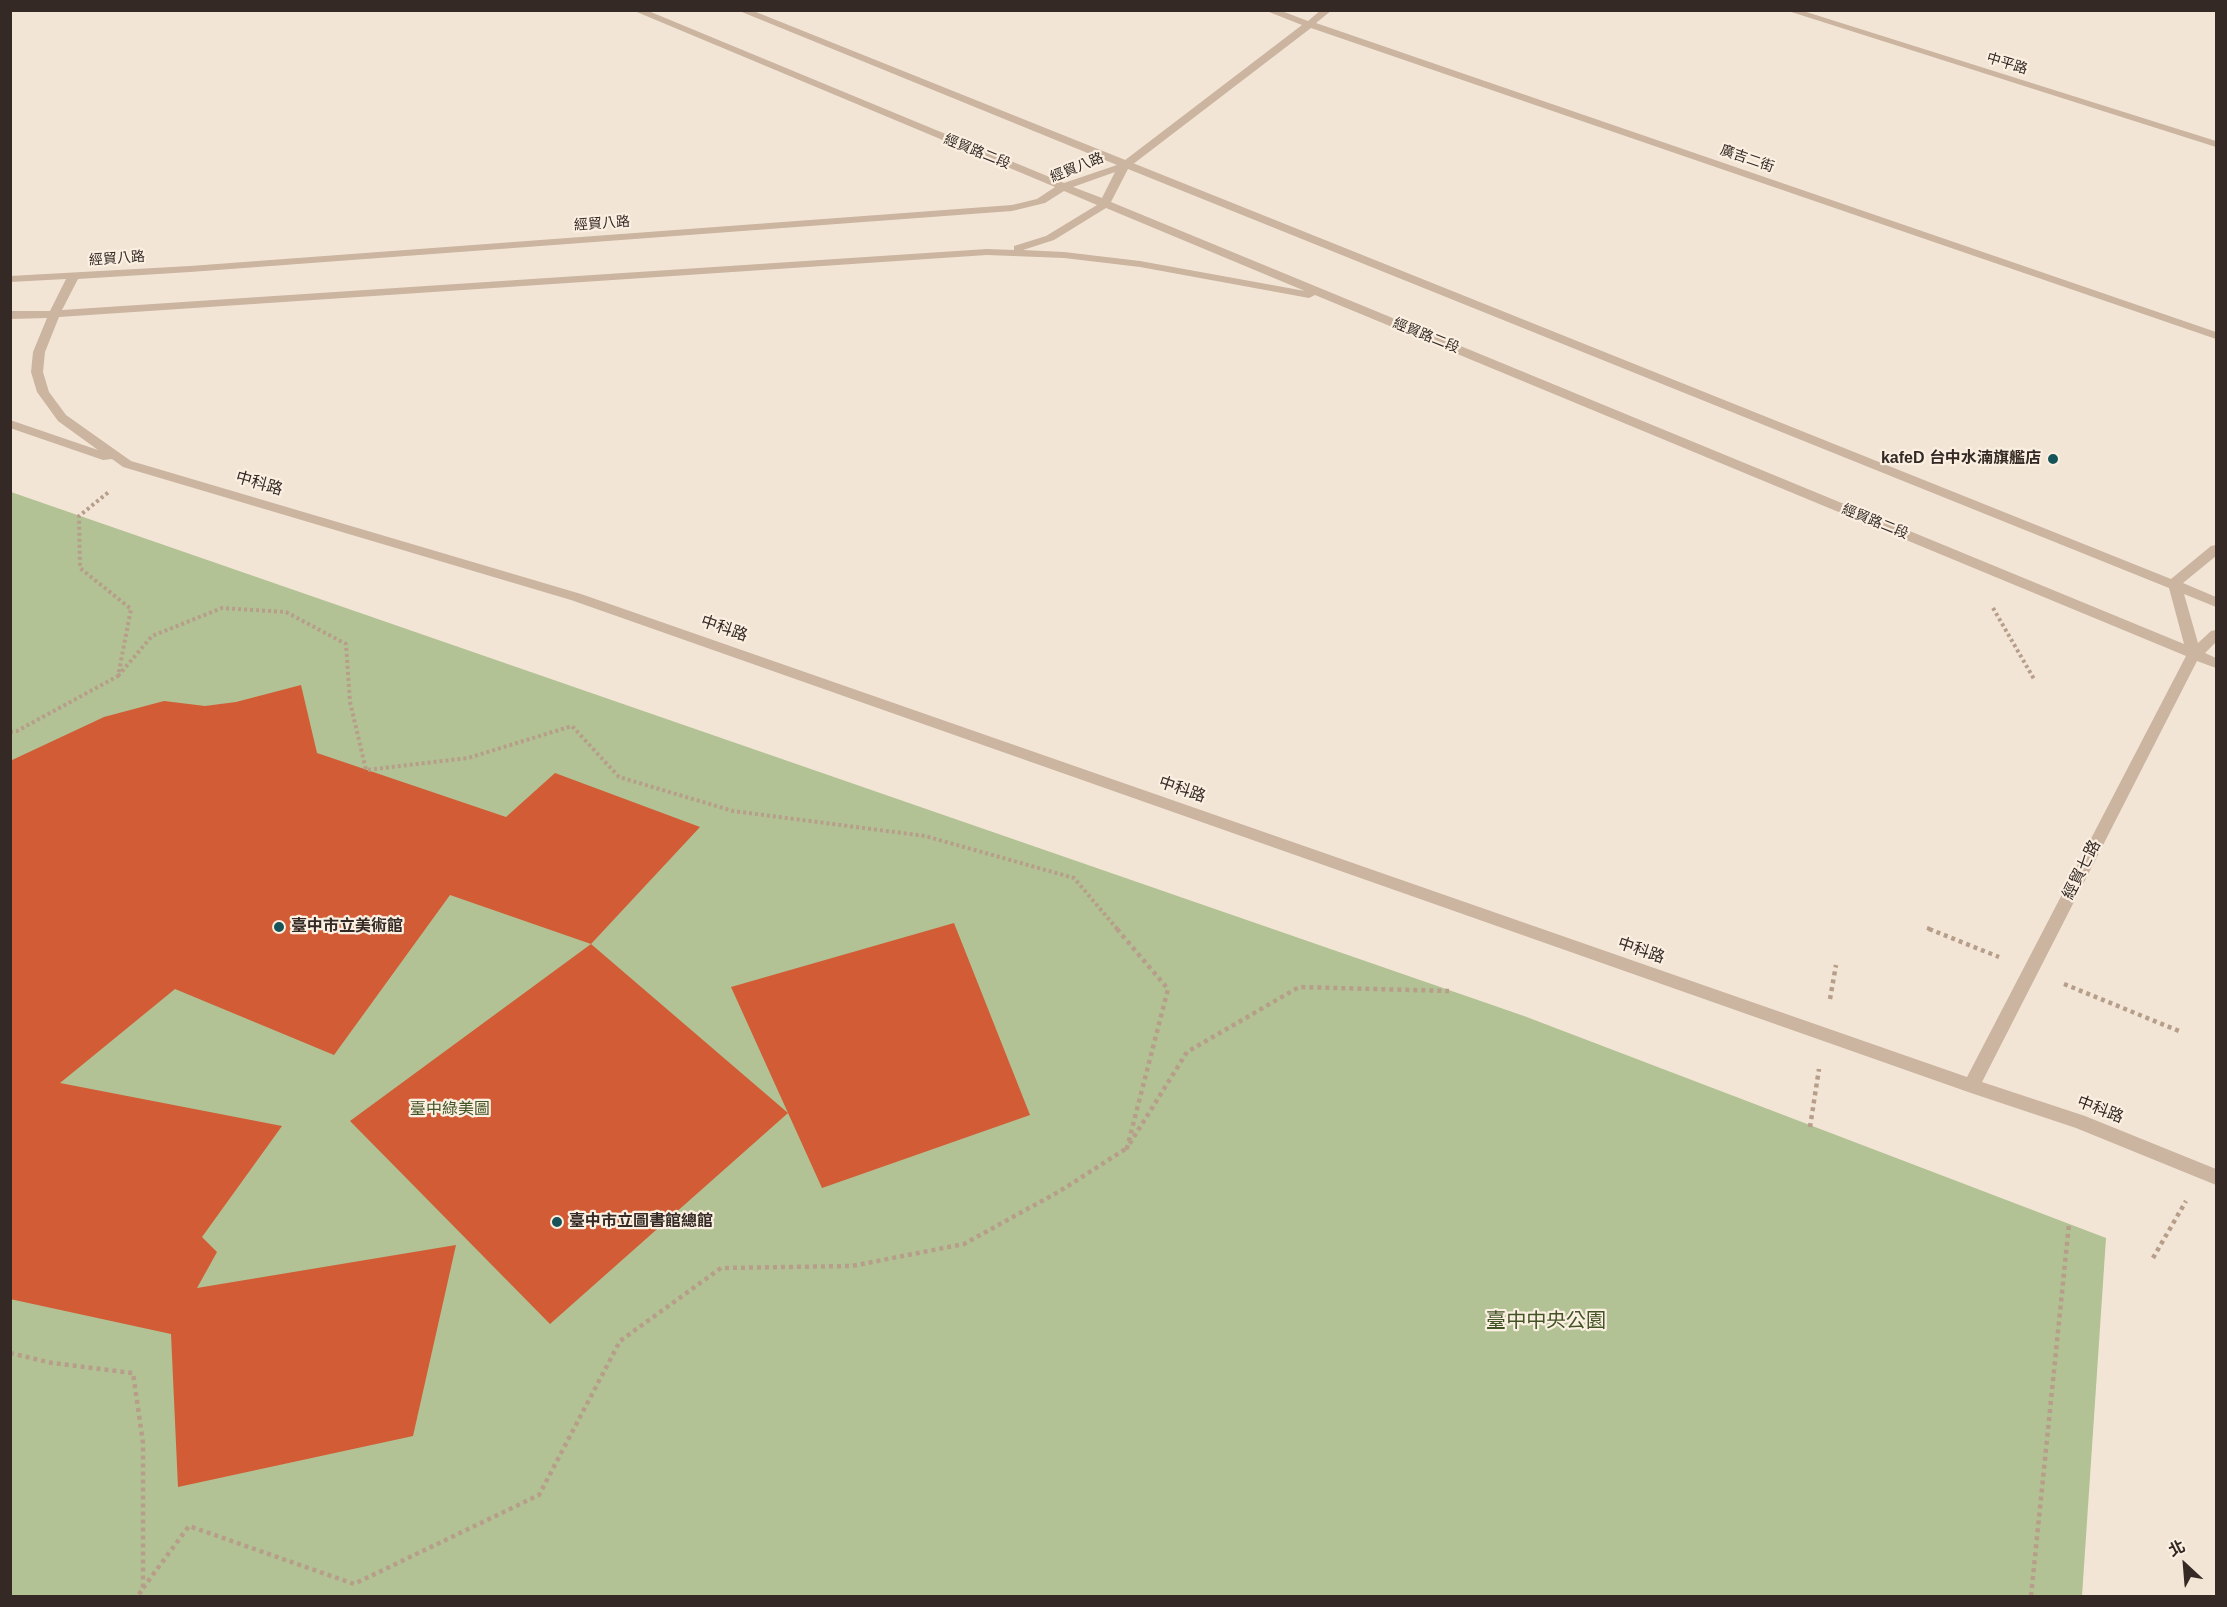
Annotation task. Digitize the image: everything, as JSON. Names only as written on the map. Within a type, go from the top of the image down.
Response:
[{"type":"street","name":"經貿路二段","points":[[636,10],[2217,663]]},
{"type":"street","points":[[741,10],[1124,166],[2217,602]]},
{"type":"street","name":"廣吉二街","points":[[1268,10],[2217,336]]},
{"type":"street","name":"經貿八路","points":[[73,277],[1012,208],[1041,201],[1062,187],[1124,166],[1328,10]]},
{"type":"street","name":"中平路","points":[[1789,10],[2217,144]]},
{"type":"street","name":"經貿八路","points":[[1104,205],[1124,166]]},
{"type":"street","points":[[10,315],[54,314],[987,252],[1028,245],[1050,238],[1104,205]]},
{"type":"street","points":[[987,252],[1064,255],[1140,264],[1347,303]]},
{"type":"street","points":[[10,279],[73,277]]},
{"type":"street","name":"中科路","points":[[73,277],[54,314],[39,352],[37,372],[43,392],[62,418],[127,464]]},
{"type":"street","name":"中科路","points":[[10,424],[127,464],[576,597],[1971,1086],[2079,1121],[2217,1177]]},
{"type":"street","points":[[2174,584],[2217,549]]},
{"type":"street","points":[[2174,584],[2194,654]]},
{"type":"street","name":"經貿七路","points":[[1971,1086],[2194,654],[2217,635]]},
{"type":"path","points":[[114,487],[79,516],[80,568],[131,609],[118,676]]},
{"type":"path","points":[[1991,604],[2034,679]]},
{"type":"path","points":[[10,732],[17,731],[118,676],[153,636],[222,608],[286,612],[346,644],[350,702],[366,770],[468,758],[572,726],[620,777],[733,811],[925,836],[1074,878],[1168,989],[1127,1148]]},
{"type":"path","points":[[138,1596],[189,1526],[354,1584],[539,1495],[620,1341],[721,1268],[852,1266],[964,1244],[1060,1191],[1127,1148],[1187,1052],[1299,987],[1449,991]]},
{"type":"path","points":[[2031,1596],[2069,1224]]},
{"type":"path","points":[[10,1353],[52,1363],[133,1373],[143,1443],[143,1588]]},
{"type":"green space","name":"臺中綠美圖","points":[[11,492],[1524,1016],[2106,1238],[2082,1596],[11,1596]]},
{"type":"building","points":[[301,685],[317,753],[506,817],[555,773],[700,827],[591,944],[450,895],[334,1055],[175,989],[60,1083],[282,1126],[202,1237],[217,1252],[197,1288],[456,1245],[413,1436],[178,1487],[171,1334],[10,1299],[10,761],[104,717],[164,701],[205,706],[236,702]]},
{"type":"building","points":[[954,923],[1030,1115],[822,1188],[731,987]]},
{"type":"building","name":"臺中市立圖書館總館","points":[[591,944],[788,1113],[550,1324],[350,1121]]},
{"type":"place","name":"kafeD 台中水湳旗艦店","points":[[2053,459]]},
{"type":"place","name":"臺中市立美術館","points":[[279,927]]},
{"type":"place","name":"臺中市立圖書館總館","points":[[557,1222]]},
{"type":"park label","name":"臺中中央公園","points":[[1546,1321]]}]
